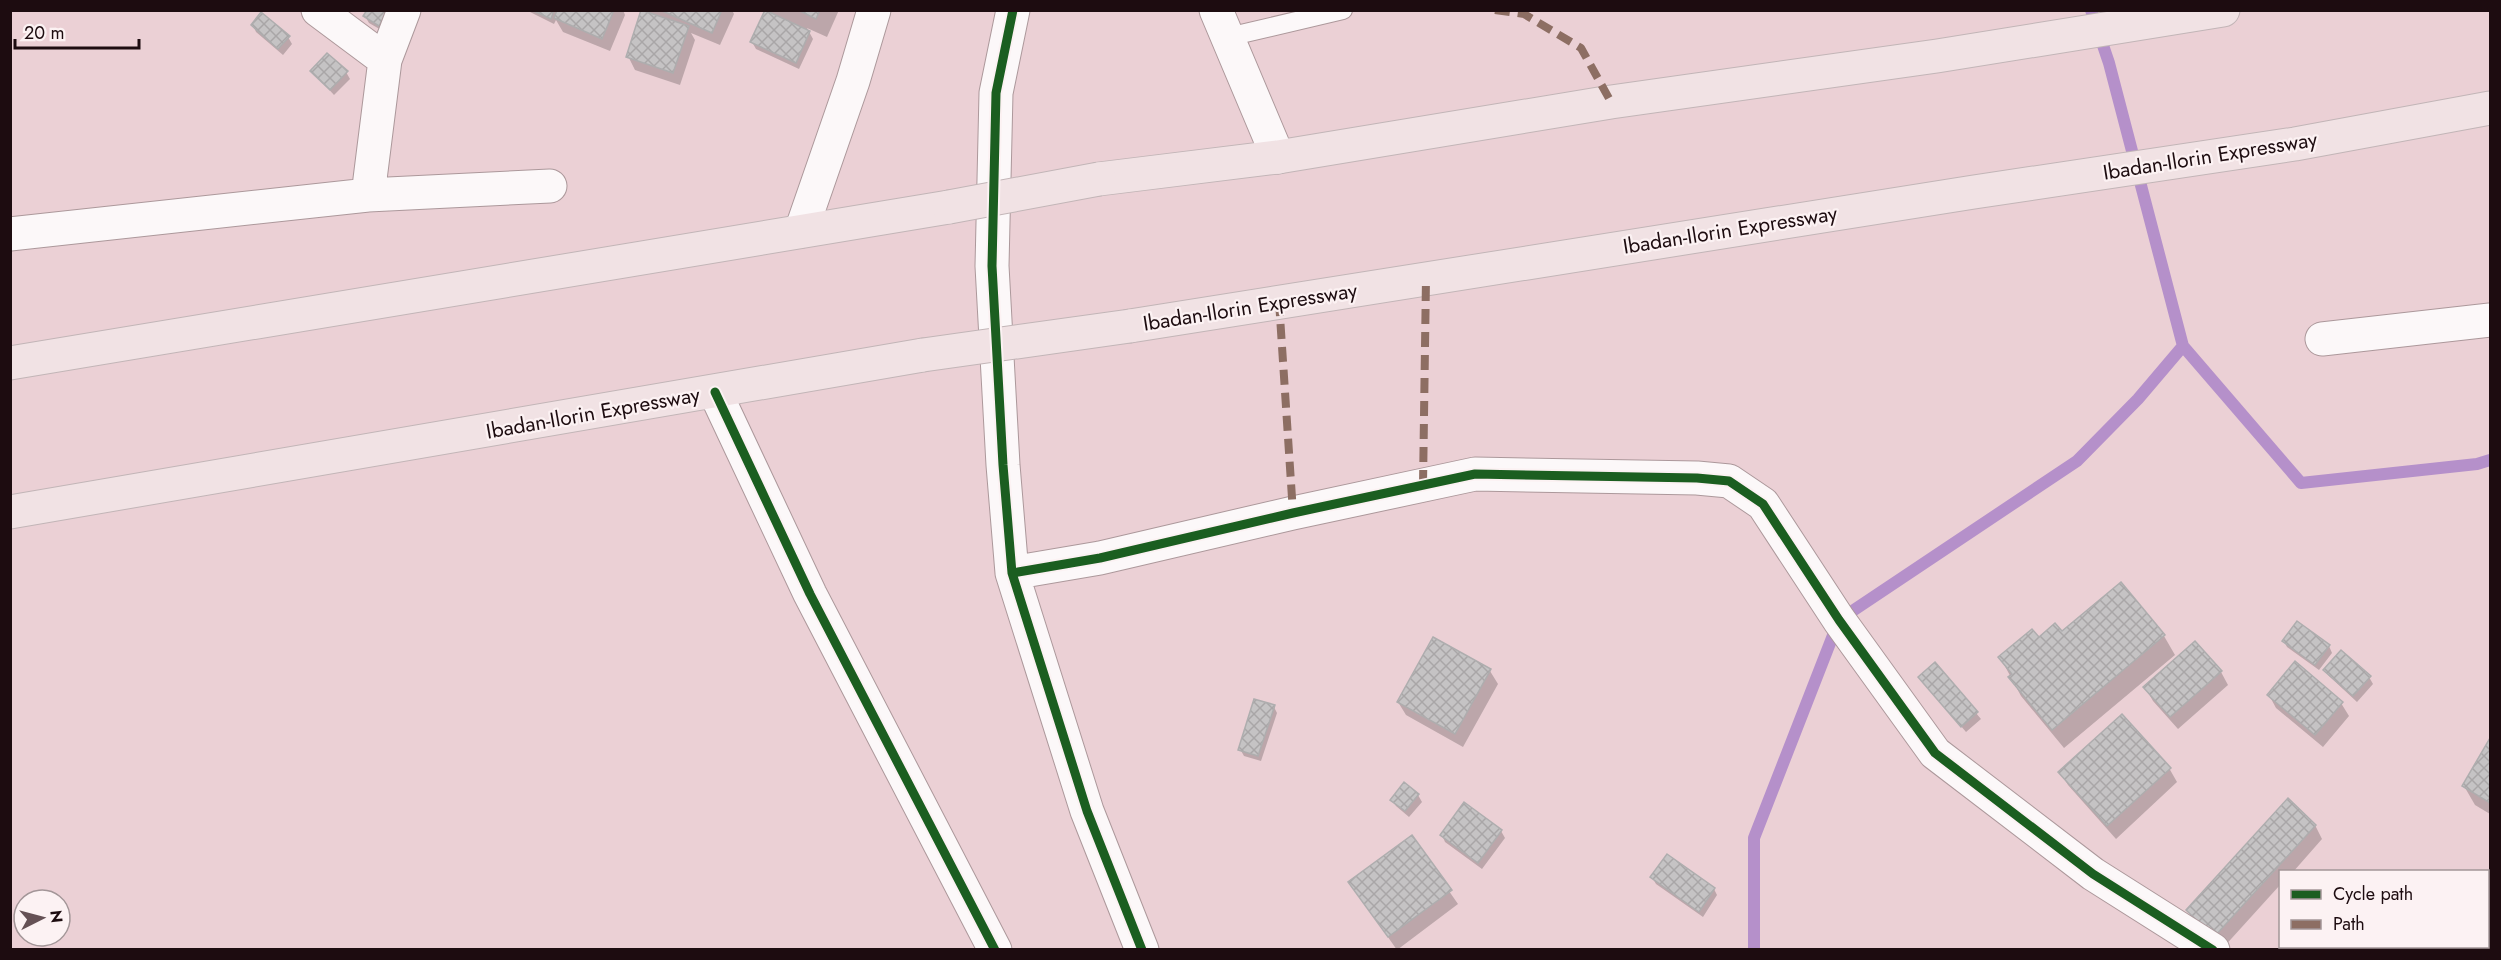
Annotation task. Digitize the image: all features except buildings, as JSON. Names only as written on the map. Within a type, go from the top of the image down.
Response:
[{"type":"highway","points":[[10,363],[949,207],[1099,179],[1278,157],[1611,102],[1937,56],[2223,10]]},
{"type":"highway","name":"Ibadan-Ilorin Expressway","points":[[10,512],[923,355],[1130,326],[1974,192],[2295,144],[2490,108]]},
{"type":"street","points":[[318,10],[385,60]]},
{"type":"street","points":[[368,195],[385,60],[404,10]]},
{"type":"street","points":[[801,231],[853,81],[874,10]]},
{"type":"street","points":[[1013,10],[996,93],[992,266],[1003,465],[1012,573],[1087,811],[1142,950]]},
{"type":"street","points":[[1222,24],[1278,157]]},
{"type":"street","points":[[10,234],[368,195],[550,186]]},
{"type":"street","points":[[2322,339],[2490,320]]},
{"type":"street","points":[[715,392],[810,594],[995,950]]},
{"type":"street","points":[[1012,573],[1100,558],[1475,474],[1697,478],[1729,481],[1763,504],[1839,620],[1935,753],[2093,874],[2213,950]]},
{"type":"lane","points":[[1222,24],[1343,10]]},
{"type":"waterway","points":[[2091,10],[2109,63],[2183,346],[2301,483],[2477,464],[2490,460]]},
{"type":"waterway","points":[[1754,950],[1754,838],[1839,620],[2077,461],[2138,399],[2183,346]]},
{"type":"marked path","points":[[1495,10],[1524,14],[1581,48],[1611,102]]},
{"type":"marked path","points":[[1423,485],[1426,278]]},
{"type":"marked path","points":[[1279,301],[1293,513]]},
{"type":"cycle path","points":[[1013,10],[996,93],[992,266],[1003,465],[1012,573],[1087,811],[1142,950]]},
{"type":"cycle path","points":[[715,392],[810,594],[995,950]]},
{"type":"cycle path","points":[[1012,573],[1100,558],[1475,474],[1697,478],[1729,481],[1763,504],[1839,620],[1935,753],[2093,874],[2213,950]]}]
